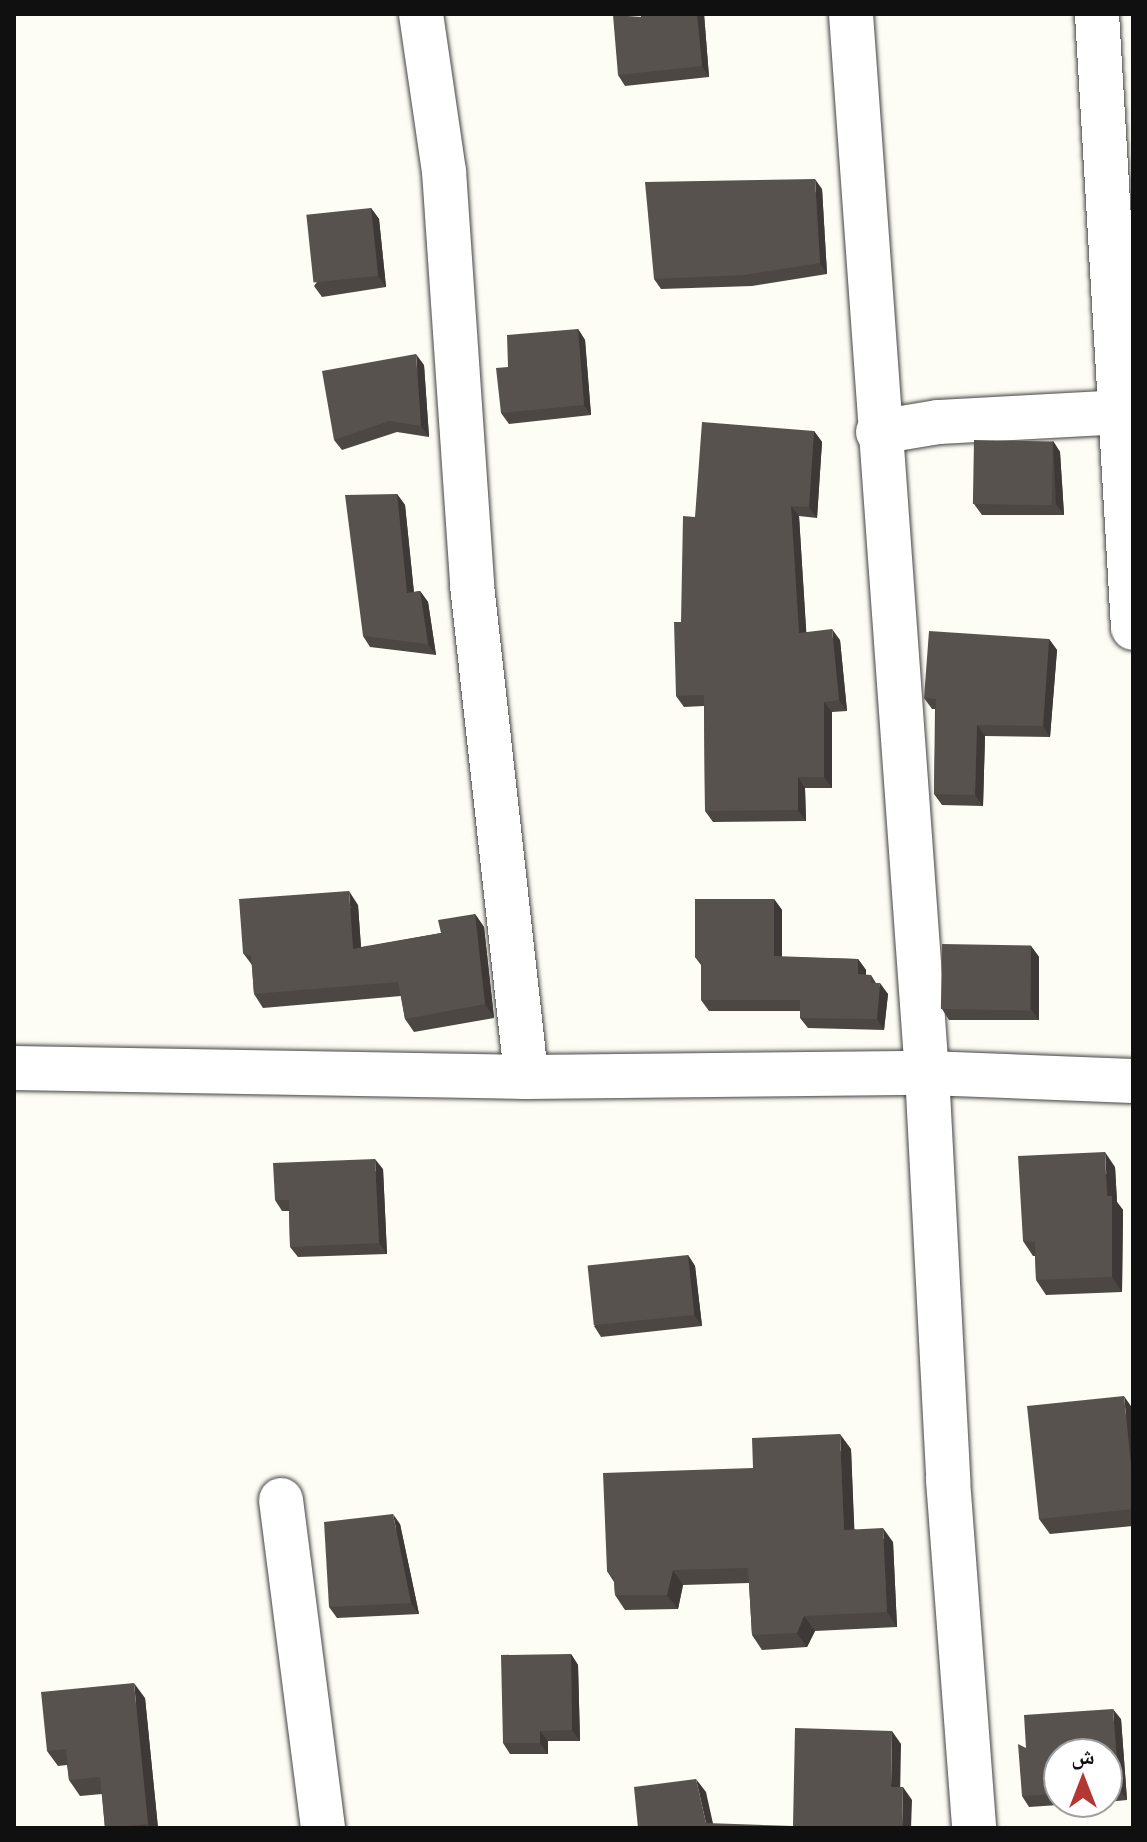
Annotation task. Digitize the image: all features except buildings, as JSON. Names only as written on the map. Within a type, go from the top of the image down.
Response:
[{"type":"street","points":[[421,14],[444,171],[472,585],[526,1077]]},
{"type":"street","points":[[851,14],[878,432],[927,1073],[948,1480],[974,1828]]},
{"type":"street","points":[[1097,14],[1133,628]]},
{"type":"street","points":[[878,432],[938,422],[1120,412]]},
{"type":"street","points":[[14,1068],[526,1077],[927,1073],[1133,1081]]},
{"type":"street","points":[[281,1500],[323,1828]]}]
